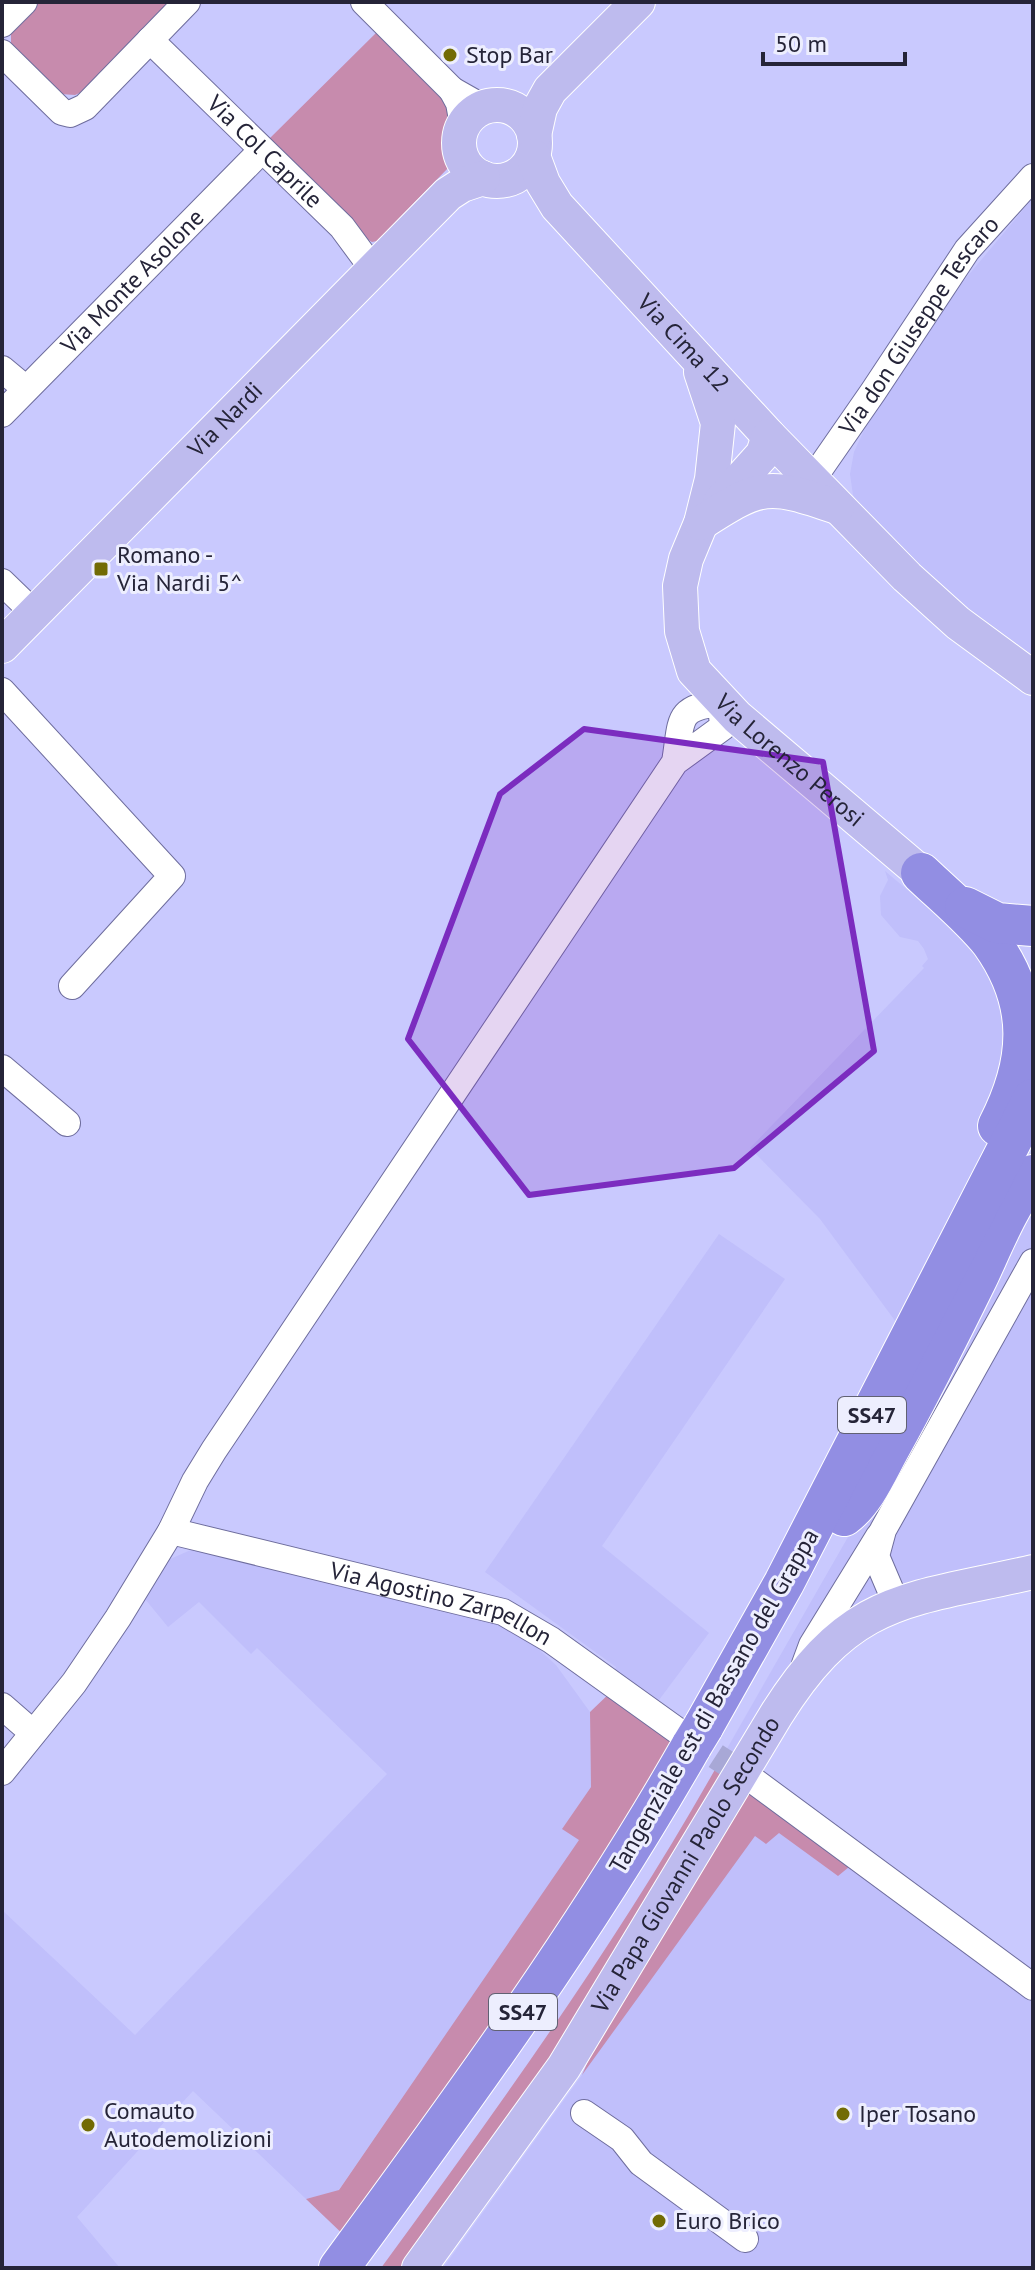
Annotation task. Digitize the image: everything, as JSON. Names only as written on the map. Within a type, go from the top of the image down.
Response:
[{"type":"highway","points":[[921,873],[981,917],[1013,926],[1033,926]]},
{"type":"highway","points":[[868,1423],[872,1391],[885,1346],[1015,1093],[1025,1052],[1021,995],[1008,969],[991,942],[921,873]]},
{"type":"highway","name":"Tangenziale est di Bassano del Grappa","points":[[358,2268],[557,1995],[700,1741],[784,1583],[1033,1099]]},
{"type":"highway","name":"Tangenziale est di Bassano del Grappa","points":[[339,2268],[602,1896],[844,1516],[1033,1153]]},
{"type":"highway","points":[[844,1516],[864,1494],[890,1449],[926,1384],[998,1236],[1033,1175]]},
{"type":"main road","points":[[484,142],[522,172],[534,145],[540,108],[550,90],[638,2]]},
{"type":"main road","points":[[484,142],[522,103],[550,90]]},
{"type":"main road","points":[[484,142],[527,119],[543,183],[557,206]]},
{"type":"main road","points":[[484,142],[535,191],[557,206]]},
{"type":"main road","name":"Via Nardi","points":[[2,646],[448,194],[484,142]]},
{"type":"main road","name":"Via Cima 12","points":[[557,206],[837,507],[958,623],[1033,678]]},
{"type":"main road","points":[[693,353],[718,423],[712,479],[701,523],[682,572],[680,609],[682,631],[694,671],[721,703]]},
{"type":"main road","points":[[712,479],[747,443],[769,436]]},
{"type":"main road","points":[[701,523],[763,454],[769,436]]},
{"type":"main road","points":[[701,523],[737,500],[766,490],[804,495],[837,507]]},
{"type":"main road","name":"Via Lorenzo Perosi","points":[[721,703],[921,873]]},
{"type":"main road","name":"Via Papa Giovanni Paolo Secondo","points":[[422,2266],[564,2067],[801,1678],[824,1650],[846,1631],[896,1603],[1033,1572]]},
{"type":"street","points":[[2,24],[24,2]]},
{"type":"street","points":[[2,53],[62,112],[70,114],[85,107],[187,2]]},
{"type":"street","points":[[364,2],[452,90],[484,142]]},
{"type":"street","name":"Via Col Caprile","points":[[150,40],[342,227],[373,269]]},
{"type":"street","name":"Via Monte Asolone","points":[[2,414],[262,150]]},
{"type":"street","name":"Via don Giuseppe Tescaro","points":[[812,480],[967,250],[1033,177]]},
{"type":"street","points":[[2,369],[26,389]]},
{"type":"street","points":[[2,582],[34,613]]},
{"type":"street","points":[[2,691],[172,876],[72,986]]},
{"type":"street","name":"Via Lorenzo Perosi","points":[[171,1531],[214,1450],[675,762],[723,727],[721,703]]},
{"type":"street","points":[[2,1068],[67,1123]]},
{"type":"street","points":[[801,1678],[812,1645],[883,1530],[1033,1262]]},
{"type":"street","points":[[883,1530],[876,1556],[896,1603]]},
{"type":"street","points":[[2,1772],[97,1650],[171,1531]]},
{"type":"street","name":"Via Agostino Zarpellon","points":[[171,1531],[503,1612],[551,1640],[700,1741]]},
{"type":"street","points":[[2,1706],[33,1733]]},
{"type":"street","points":[[754,1781],[884,1874],[1033,1987]]},
{"type":"street","points":[[584,2113],[622,2139],[641,2163],[745,2239]]},
{"type":"highlighted area","points":[[584,729],[823,762],[874,1051],[734,1168],[529,1195],[408,1039],[500,794]]},
{"type":"shaded area","points":[[37,2],[171,2],[84,91],[75,95],[60,94],[11,44],[11,30]]},
{"type":"shaded area","points":[[377,32],[449,104],[455,121],[450,139],[450,166],[377,241],[372,242],[363,237],[267,141]]},
{"type":"shaded area","points":[[1033,198],[1033,669],[1008,652],[862,510],[853,495],[850,474],[854,452],[865,428],[924,336],[961,284]]},
{"type":"shaded area","points":[[885,871],[973,945],[1007,997],[1000,1117],[896,1322],[820,1219],[750,1148],[924,968],[922,966],[928,959],[918,941],[900,937],[881,915],[880,896],[888,880]]},
{"type":"shaded area","points":[[1033,1198],[1033,1561],[876,1600],[736,1770],[721,1759],[856,1523]]},
{"type":"shaded area","points":[[719,1234],[785,1279],[602,1546],[709,1633],[653,1708],[613,1674],[616,1667],[485,1572]]},
{"type":"shaded area","points":[[193,1549],[505,1625],[534,1645],[556,1665],[590,1712],[591,1787],[563,1828],[580,1840],[338,2191],[306,2199],[193,2091],[77,2217],[120,2268],[2,2268],[2,1910],[135,2035],[387,1774],[257,1648],[251,1654],[199,1602],[168,1627],[145,1599],[168,1560]]},
{"type":"shaded area","points":[[614,1689],[684,1742],[349,2240],[306,2199],[339,2190],[579,1840],[562,1829],[591,1787],[590,1712]]},
{"type":"shaded area","points":[[717,1766],[732,1777],[591,2005],[406,2268],[381,2268],[514,2084],[599,1959]]},
{"type":"shaded area","points":[[751,1785],[1033,2000],[1033,2268],[443,2268],[582,2075],[604,2025]]},
{"type":"shaded area","points":[[751,1785],[849,1867],[838,1876],[779,1833],[766,1844],[755,1836],[582,2075],[604,2025]]},
{"type":"tunnel","points":[[683,1735],[754,1781]]},
{"type":"place","name":"Stop Bar","points":[[450,55]]},
{"type":"place","name":"Romano - Via Nardi 5^","points":[[101,569]]},
{"type":"place","name":"Iper Tosano","points":[[843,2114]]},
{"type":"place","name":"Comauto Autodemolizioni","points":[[88,2125]]},
{"type":"place","name":"Euro Brico","points":[[659,2221]]}]
